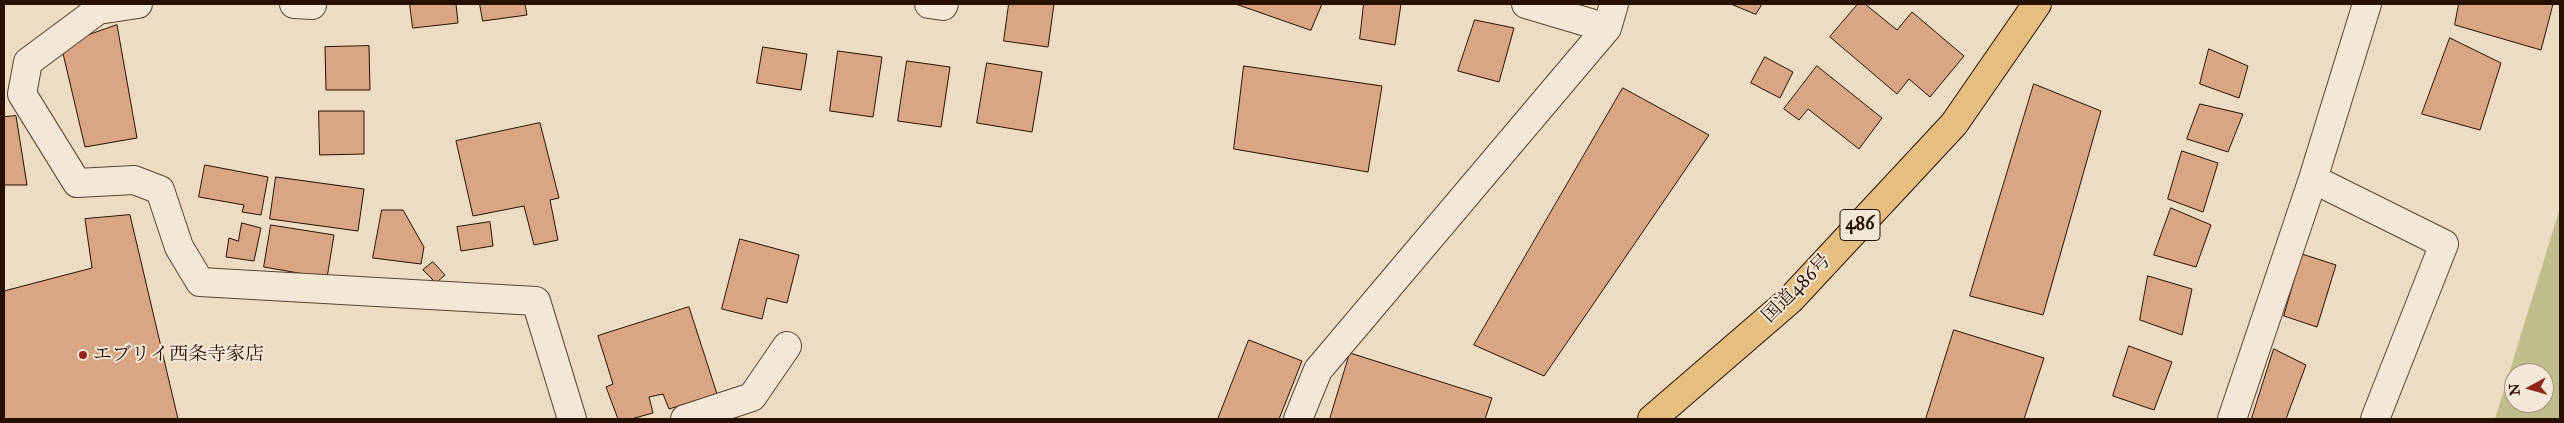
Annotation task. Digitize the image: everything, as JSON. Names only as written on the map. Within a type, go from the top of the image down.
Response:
[{"type":"highway","name":"国道486号","points":[[1652,419],[1797,293],[1954,124],[2037,4]]},
{"type":"street","points":[[138,4],[98,10],[28,62],[13,90],[22,94],[77,183],[134,180],[160,190],[179,247],[200,282],[536,301],[572,419]]},
{"type":"street","points":[[929,4],[943,6],[944,4]]},
{"type":"street","points":[[1526,4],[1611,16]]},
{"type":"street","points":[[2232,419],[2313,179],[2367,4]]},
{"type":"street","points":[[1298,419],[1318,370],[1611,16]]},
{"type":"street","points":[[2313,179],[2444,244],[2375,419]]},
{"type":"street","points":[[685,419],[752,397],[787,346]]},
{"type":"shaded area","points":[[2560,208],[2560,419],[2495,419],[2504,390],[2504,413],[2554,413],[2554,363],[2512,363]]},
{"type":"building","points":[[410,4],[456,4],[458,23],[413,28]]},
{"type":"building","points":[[480,4],[525,4],[527,15],[483,21]]},
{"type":"building","points":[[1009,4],[1054,4],[1048,47],[1004,41]]},
{"type":"building","points":[[1236,4],[1322,4],[1311,30]]},
{"type":"building","points":[[1364,4],[1401,4],[1395,45],[1360,39]]},
{"type":"building","points":[[1731,4],[1762,4],[1756,14]]},
{"type":"building","points":[[1858,4],[1865,4],[1897,30],[1912,12],[1964,56],[1930,97],[1909,79],[1897,94],[1830,37]]},
{"type":"building","points":[[2459,4],[2553,4],[2541,50],[2455,25]]},
{"type":"building","points":[[1475,20],[1514,28],[1499,82],[1458,71]]},
{"type":"building","points":[[117,25],[137,138],[85,147],[61,45]]},
{"type":"building","points":[[2450,38],[2501,63],[2480,130],[2422,114]]},
{"type":"building","points":[[369,46],[370,90],[326,90],[325,47]]},
{"type":"building","points":[[763,47],[807,54],[801,90],[757,83]]},
{"type":"building","points":[[2209,49],[2248,66],[2239,98],[2200,84]]},
{"type":"building","points":[[838,51],[882,57],[873,117],[830,111]]},
{"type":"building","points":[[1765,57],[1793,72],[1780,98],[1751,83]]},
{"type":"building","points":[[907,61],[950,67],[941,127],[898,121]]},
{"type":"building","points":[[987,63],[1042,72],[1032,132],[977,123]]},
{"type":"building","points":[[1244,66],[1382,86],[1368,172],[1234,149]]},
{"type":"building","points":[[1817,66],[1882,118],[1859,149],[1808,109],[1799,120],[1784,109]]},
{"type":"building","points":[[2034,84],[2101,111],[2043,315],[1970,296]]},
{"type":"building","points":[[1623,88],[1709,135],[1544,376],[1474,345]]},
{"type":"building","points":[[2200,104],[2243,114],[2228,152],[2187,139]]},
{"type":"building","points":[[319,111],[364,111],[364,154],[320,155]]},
{"type":"building","points":[[16,116],[27,185],[4,185],[4,117]]},
{"type":"building","points":[[540,123],[559,198],[550,200],[558,240],[534,245],[524,206],[473,216],[456,141]]},
{"type":"building","points":[[2182,151],[2218,163],[2203,212],[2168,199]]},
{"type":"building","points":[[205,165],[268,177],[261,215],[242,212],[244,205],[199,197]]},
{"type":"building","points":[[276,177],[364,189],[358,231],[270,219]]},
{"type":"building","points":[[2171,208],[2211,225],[2196,267],[2154,255]]},
{"type":"building","points":[[382,210],[403,210],[424,247],[421,264],[373,258]]},
{"type":"building","name":"エブリイ西条寺家店","points":[[130,215],[178,419],[4,419],[4,291],[92,268],[85,219]]},
{"type":"building","points":[[490,222],[493,246],[461,251],[457,227]]},
{"type":"building","points":[[242,223],[261,228],[254,261],[226,257],[229,238],[238,241]]},
{"type":"building","points":[[271,225],[334,235],[327,278],[264,267]]},
{"type":"building","points":[[740,239],[799,255],[787,303],[767,298],[762,319],[722,309]]},
{"type":"building","points":[[2302,254],[2336,265],[2317,327],[2284,316]]},
{"type":"building","points":[[433,262],[445,275],[436,283],[423,270]]},
{"type":"building","points":[[2148,276],[2192,289],[2182,335],[2140,320]]},
{"type":"building","points":[[689,307],[717,394],[669,409],[663,394],[649,397],[653,413],[631,419],[618,419],[606,387],[613,384],[598,336]]},
{"type":"building","points":[[1954,330],[2044,358],[2024,419],[1926,419]]},
{"type":"building","points":[[1249,340],[1302,361],[1279,419],[1218,419]]},
{"type":"building","points":[[2129,346],[2172,362],[2154,410],[2113,396]]},
{"type":"building","points":[[2274,349],[2306,365],[2286,419],[2252,418]]},
{"type":"building","points":[[1350,353],[1492,398],[1485,419],[1330,419]]},
{"type":"place","name":"エブリイ西条寺家店","points":[[83,355]]}]
